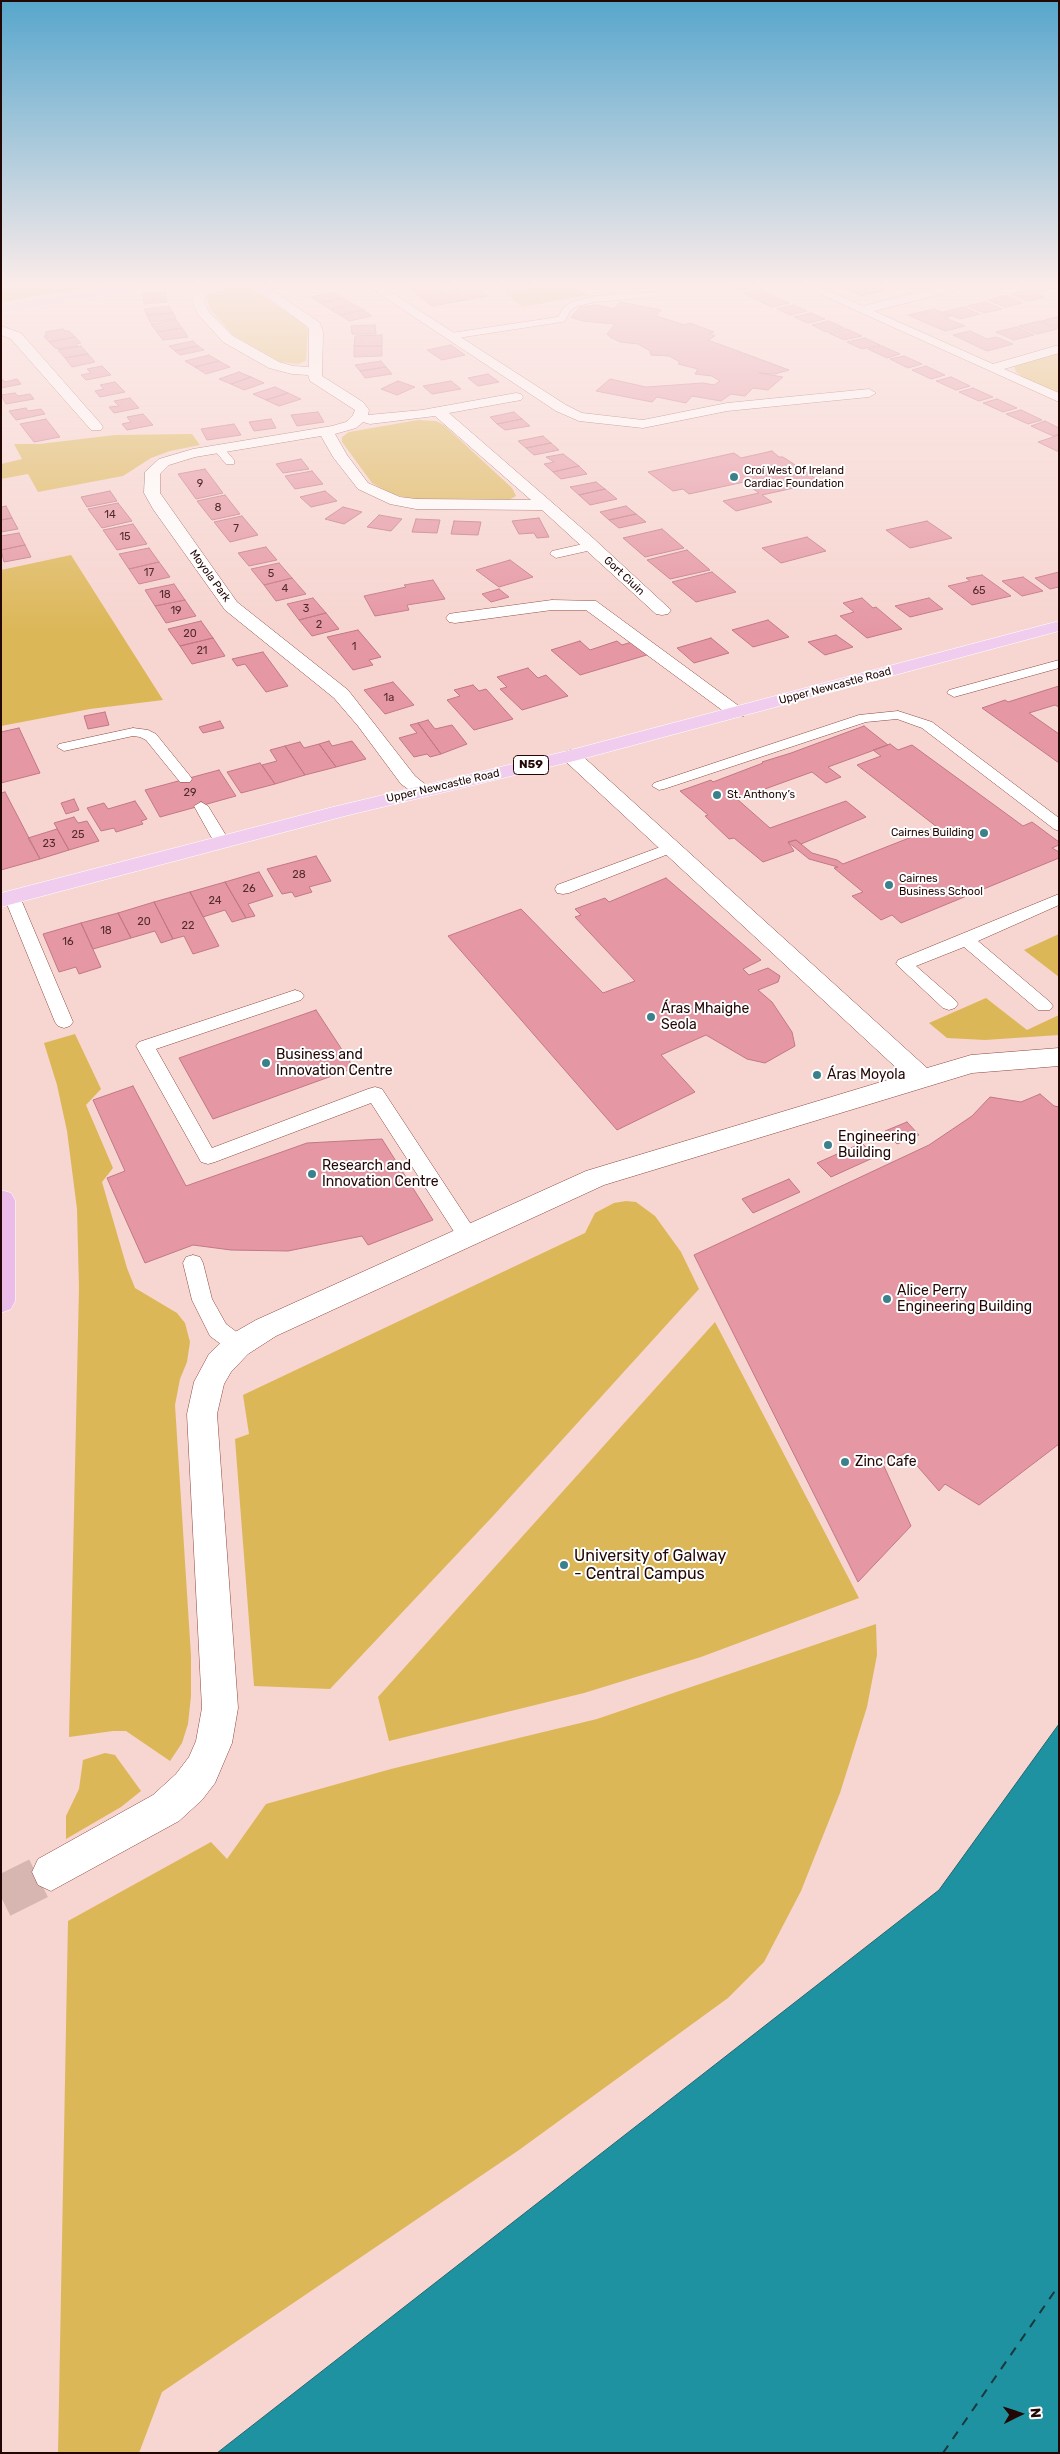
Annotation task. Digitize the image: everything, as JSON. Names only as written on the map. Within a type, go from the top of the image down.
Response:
[{"type":"highway","points":[[1,1200],[1,1301]]},
{"type":"main road","name":"Upper Newcastle Road","points":[[7,899],[422,790],[571,756],[1059,626]]},
{"type":"street","points":[[74,402],[96,427]]},
{"type":"street","points":[[350,402],[361,408],[360,417],[370,420],[439,412],[493,402]]},
{"type":"street","points":[[551,402],[578,417],[643,424],[727,407],[783,402]]},
{"type":"street","points":[[439,412],[590,543]]},
{"type":"street","name":"Moyola Park","points":[[360,417],[346,427],[326,432],[178,456],[158,467],[153,472],[150,485],[159,506],[231,606],[341,694],[361,717],[408,780],[422,790]]},
{"type":"street","points":[[326,432],[340,457],[363,486],[396,501],[416,504],[545,505]]},
{"type":"street","name":"Gort Ciuin","points":[[590,543],[662,610]]},
{"type":"street","points":[[455,618],[552,604],[590,605],[737,712]]},
{"type":"street","points":[[571,756],[922,1077]]},
{"type":"street","points":[[51,1872],[166,1808],[189,1787],[202,1770],[214,1743],[220,1708],[202,1414],[209,1382],[220,1363],[238,1345],[266,1328],[595,1178],[922,1077],[971,1064],[1059,1057]]},
{"type":"lane","points":[[219,449],[230,462]]},
{"type":"lane","points":[[556,554],[590,543]]},
{"type":"lane","points":[[954,693],[1059,664]]},
{"type":"lane","points":[[659,786],[864,718],[898,715],[927,726],[1059,826]]},
{"type":"lane","points":[[64,747],[132,732],[143,733],[151,737],[185,779]]},
{"type":"lane","points":[[201,806],[222,842]]},
{"type":"lane","points":[[563,889],[670,848]]},
{"type":"lane","points":[[7,899],[64,1022]]},
{"type":"lane","points":[[948,1004],[904,964],[966,940],[1059,899]]},
{"type":"lane","points":[[966,940],[1044,1006]]},
{"type":"lane","points":[[295,996],[145,1046],[208,1157],[375,1094],[467,1235]]},
{"type":"lane","points":[[193,1263],[202,1300],[218,1330],[238,1345]]},
{"type":"shaded area","points":[[418,420],[436,421],[444,425],[512,488],[516,496],[507,501],[439,501],[408,498],[392,494],[372,483],[342,442],[342,437],[349,432]]},
{"type":"shaded area","points":[[192,434],[200,445],[170,451],[151,458],[123,476],[38,492],[28,474],[1,479],[1,464],[22,459],[14,444],[39,444],[115,435]]},
{"type":"shaded area","points":[[71,555],[163,700],[90,709],[1,726],[1,570]]},
{"type":"shaded area","points":[[1059,934],[1059,977],[1024,950]]},
{"type":"shaded area","points":[[986,998],[1027,1030],[1059,1015],[1059,1035],[985,1040],[947,1038],[929,1023]]},
{"type":"shaded area","points":[[75,1034],[101,1089],[86,1105],[113,1168],[102,1182],[127,1268],[135,1288],[177,1313],[185,1323],[190,1342],[187,1362],[180,1379],[175,1405],[191,1656],[191,1696],[188,1724],[182,1743],[170,1761],[126,1731],[69,1737],[79,1288],[77,1209],[67,1131],[57,1085],[44,1043]]},
{"type":"shaded area","points":[[636,1202],[655,1216],[681,1252],[699,1289],[493,1516],[330,1689],[254,1686],[235,1439],[249,1434],[243,1395],[585,1233],[595,1213],[614,1203]]},
{"type":"shaded area","points":[[715,1322],[859,1598],[701,1657],[584,1693],[389,1741],[378,1697]]},
{"type":"shaded area","points":[[876,1624],[877,1655],[867,1707],[840,1793],[801,1891],[764,1962],[728,1998],[519,2150],[162,2392],[139,2453],[58,2453],[68,1921],[211,1842],[227,1859],[266,1804],[391,1769],[597,1719]]},
{"type":"shaded area","points":[[105,1753],[115,1755],[141,1791],[121,1807],[66,1839],[66,1816],[79,1789],[83,1760]]},
{"type":"water","points":[[1059,1724],[1059,2453],[217,2453],[939,1890]]},
{"type":"building","points":[[5,402],[20,402],[6,404]]},
{"type":"building","points":[[115,402],[133,402],[139,408],[114,413],[109,407],[119,406]]},
{"type":"building","points":[[269,402],[293,402],[279,406]]},
{"type":"building","points":[[1003,402],[1017,408],[1003,412],[983,403]]},
{"type":"building","points":[[26,408],[28,411],[41,409],[45,414],[16,420],[9,411]]},
{"type":"building","points":[[1021,410],[1042,420],[1028,424],[1006,414]]},
{"type":"building","points":[[318,412],[324,422],[297,426],[291,415]]},
{"type":"building","points":[[514,412],[522,419],[497,424],[490,417]]},
{"type":"building","points":[[143,414],[153,425],[127,430],[122,424],[131,422],[127,417]]},
{"type":"building","points":[[46,419],[60,437],[34,442],[20,424]]},
{"type":"building","points":[[271,419],[276,428],[254,431],[249,422]]},
{"type":"building","points":[[522,419],[530,426],[505,430],[497,424]]},
{"type":"building","points":[[1045,421],[1059,428],[1059,434],[1053,436],[1031,426]]},
{"type":"building","points":[[234,424],[241,435],[207,440],[201,429]]},
{"type":"building","points":[[1059,435],[1059,452],[1038,442]]},
{"type":"building","points":[[543,436],[551,443],[526,448],[518,441]]},
{"type":"building","points":[[551,443],[559,450],[534,455],[526,448]]},
{"type":"building","name":"Croí West Of Ireland Cardiac Foundation","points":[[772,451],[821,482],[762,495],[772,502],[736,511],[723,501],[759,493],[744,482],[689,494],[683,489],[673,491],[648,472],[734,453],[741,458]]},
{"type":"building","points":[[563,454],[579,466],[553,472],[544,464],[554,462],[546,457]]},
{"type":"building","points":[[301,459],[309,469],[283,473],[276,464]]},
{"type":"building","points":[[579,466],[587,474],[561,479],[553,472]]},
{"type":"building","points":[[205,469],[223,493],[196,499],[178,474]]},
{"type":"building","points":[[312,471],[323,484],[295,489],[285,476]]},
{"type":"building","points":[[596,482],[605,489],[579,495],[570,487]]},
{"type":"building","points":[[605,489],[617,499],[590,505],[579,495]]},
{"type":"building","points":[[110,491],[117,501],[87,507],[81,497]]},
{"type":"building","points":[[325,491],[337,501],[311,507],[300,497]]},
{"type":"building","points":[[225,495],[240,514],[212,520],[197,501]]},
{"type":"building","points":[[118,503],[132,521],[102,528],[88,509]]},
{"type":"building","points":[[6,506],[12,518],[1,520],[1,507]]},
{"type":"building","points":[[626,506],[636,514],[609,520],[600,512]]},
{"type":"building","points":[[343,507],[362,512],[344,524],[325,519]]},
{"type":"building","points":[[636,514],[646,522],[619,528],[609,520]]},
{"type":"building","points":[[379,515],[402,519],[391,531],[367,527]]},
{"type":"building","points":[[242,516],[258,535],[230,542],[214,522]]},
{"type":"building","points":[[12,518],[18,529],[1,532],[1,520]]},
{"type":"building","points":[[539,518],[549,537],[537,538],[534,533],[519,534],[512,521]]},
{"type":"building","points":[[416,519],[440,520],[437,533],[412,532]]},
{"type":"building","points":[[454,521],[481,522],[478,535],[451,534]]},
{"type":"building","points":[[927,521],[952,538],[910,548],[886,530]]},
{"type":"building","points":[[133,524],[147,544],[117,550],[103,530]]},
{"type":"building","points":[[662,529],[684,548],[645,557],[623,538]]},
{"type":"building","points":[[19,533],[25,545],[1,550],[1,536]]},
{"type":"building","points":[[807,537],[826,551],[781,563],[762,548]]},
{"type":"building","points":[[25,545],[31,557],[4,562],[1,550]]},
{"type":"building","points":[[266,547],[277,560],[249,566],[238,553]]},
{"type":"building","points":[[149,548],[159,562],[129,569],[119,554]]},
{"type":"building","points":[[687,550],[710,570],[670,579],[647,560]]},
{"type":"building","points":[[510,560],[533,577],[499,587],[476,570]]},
{"type":"building","points":[[159,562],[170,577],[139,584],[129,569]]},
{"type":"building","points":[[279,563],[292,578],[264,585],[251,569]]},
{"type":"building","points":[[712,572],[736,592],[696,602],[672,582]]},
{"type":"building","points":[[1059,572],[1059,587],[1050,589],[1035,578]]},
{"type":"building","points":[[982,575],[1011,596],[972,605],[948,586],[970,581],[966,578]]},
{"type":"building","points":[[1023,577],[1043,591],[1022,596],[1002,581]]},
{"type":"building","points":[[292,578],[306,594],[276,601],[264,585]]},
{"type":"building","points":[[433,580],[445,599],[407,605],[409,610],[375,616],[364,596],[406,587],[404,585]]},
{"type":"building","points":[[174,584],[185,600],[155,606],[145,590]]},
{"type":"building","points":[[499,589],[509,597],[491,602],[482,594]]},
{"type":"building","points":[[313,598],[326,613],[299,620],[287,604]]},
{"type":"building","points":[[862,598],[902,629],[867,638],[840,616],[854,612],[843,603]]},
{"type":"building","points":[[929,598],[943,609],[910,617],[895,606]]},
{"type":"building","points":[[185,600],[196,616],[166,623],[155,606]]},
{"type":"building","points":[[326,613],[339,629],[312,636],[299,620]]},
{"type":"building","points":[[768,620],[789,637],[753,647],[732,630]]},
{"type":"building","points":[[201,621],[213,638],[180,646],[168,629]]},
{"type":"building","points":[[358,630],[381,657],[369,660],[373,665],[353,670],[327,637]]},
{"type":"building","points":[[836,635],[853,647],[825,655],[808,642]]},
{"type":"building","points":[[213,638],[225,656],[192,664],[180,646]]},
{"type":"building","points":[[711,638],[729,653],[694,663],[677,648]]},
{"type":"building","points":[[580,641],[590,650],[617,641],[622,645],[635,641],[650,654],[580,675],[551,650]]},
{"type":"building","points":[[263,652],[288,686],[266,692],[245,664],[237,666],[232,659]]},
{"type":"building","points":[[528,668],[538,678],[546,675],[568,696],[522,710],[500,689],[507,687],[497,677]]},
{"type":"building","points":[[393,682],[414,705],[385,714],[364,690]]},
{"type":"building","points":[[473,685],[479,691],[486,689],[513,719],[474,730],[447,700],[460,696],[454,690]]},
{"type":"building","points":[[1059,686],[1059,707],[1055,705],[1029,713],[1059,734],[1059,763],[982,708],[1005,700],[1008,702]]},
{"type":"building","points":[[105,712],[109,725],[88,729],[84,716]]},
{"type":"building","points":[[428,720],[435,729],[452,725],[467,744],[441,754],[418,723]]},
{"type":"building","points":[[220,721],[224,728],[203,733],[199,727]]},
{"type":"building","points":[[418,723],[441,754],[430,757],[427,754],[414,757],[399,738],[417,733],[410,725]]},
{"type":"building","name":"St. Anthony’s","points":[[864,726],[888,745],[828,767],[841,777],[826,783],[812,772],[737,799],[770,828],[846,801],[866,817],[801,844],[796,840],[788,842],[794,851],[763,862],[734,838],[729,839],[705,816],[708,815],[680,791],[711,780],[713,782],[762,762]]},
{"type":"building","points":[[19,728],[40,773],[1,783],[1,732]]},
{"type":"building","points":[[329,741],[332,746],[352,741],[366,759],[336,767],[319,744]]},
{"type":"building","points":[[300,742],[304,748],[319,744],[336,767],[305,775],[285,746]]},
{"type":"building","name":"Cairnes Building","points":[[890,744],[898,750],[912,745],[1023,826],[1032,822],[1059,842],[1059,845],[1052,848],[1059,852],[1059,858],[901,923],[892,915],[881,920],[852,896],[863,892],[834,868],[838,867],[809,859],[788,842],[796,840],[812,853],[837,860],[843,864],[937,827],[857,765],[881,756],[873,750]]},
{"type":"building","points":[[285,746],[305,775],[275,784],[262,765],[277,761],[270,750]]},
{"type":"building","points":[[260,763],[275,784],[241,793],[227,772]]},
{"type":"building","points":[[219,770],[236,796],[160,817],[145,790]]},
{"type":"building","points":[[5,792],[40,859],[1,870],[1,793]]},
{"type":"building","points":[[74,799],[79,810],[66,814],[61,803]]},
{"type":"building","points":[[135,801],[147,819],[141,821],[143,824],[116,832],[114,828],[101,831],[87,808],[104,803],[108,809]]},
{"type":"building","points":[[74,817],[78,823],[87,821],[99,841],[69,850],[54,823]]},
{"type":"building","points":[[57,829],[69,850],[40,859],[28,838]]},
{"type":"building","points":[[316,856],[331,881],[309,887],[312,892],[295,897],[292,892],[282,894],[267,869]]},
{"type":"building","points":[[259,872],[273,896],[248,904],[255,916],[246,918],[225,882]]},
{"type":"building","name":"Áras Mhaighe Seola","points":[[666,878],[761,960],[743,969],[749,975],[768,968],[780,976],[778,982],[758,990],[772,1002],[792,1032],[795,1046],[765,1063],[747,1059],[706,1035],[661,1055],[695,1092],[617,1130],[448,936],[521,909],[603,993],[635,981],[575,917],[581,915],[575,909],[605,898],[609,902]]},
{"type":"building","points":[[225,882],[246,918],[232,922],[225,910],[203,917],[190,892]]},
{"type":"building","points":[[190,892],[219,946],[193,954],[184,936],[173,939],[154,902]]},
{"type":"building","points":[[154,902],[173,939],[161,943],[155,931],[131,938],[118,913]]},
{"type":"building","points":[[118,913],[131,938],[93,949],[81,923]]},
{"type":"building","points":[[81,923],[101,967],[79,974],[76,967],[59,972],[43,934]]},
{"type":"building","name":"Business and Innovation Centre","points":[[316,1010],[354,1068],[213,1119],[179,1058]]},
{"type":"building","name":"Research and Innovation Centre","points":[[133,1086],[186,1186],[307,1143],[382,1139],[433,1220],[368,1245],[362,1236],[288,1251],[231,1250],[193,1245],[145,1263],[107,1178],[125,1171],[93,1100]]},
{"type":"building","name":"Alice Perry Engineering Building","points":[[1040,1094],[1054,1106],[1059,1107],[1059,1444],[979,1505],[945,1484],[939,1491],[906,1453],[883,1464],[911,1526],[858,1582],[694,1255],[929,1145],[972,1116],[990,1097],[1021,1102]]},
{"type":"building","points":[[907,1122],[919,1135],[897,1144],[885,1131]]},
{"type":"building","points":[[862,1143],[875,1157],[831,1177],[817,1163]]},
{"type":"building","points":[[789,1179],[800,1192],[753,1213],[742,1199]]},
{"type":"ferry route","points":[[943,2453],[1059,2285]]},
{"type":"tunnel","points":[[1,1897],[51,1872]]},
{"type":"place","name":"Croí West Of Ireland Cardiac Foundation","points":[[734,477]]},
{"type":"place","name":"St. Anthony’s","points":[[717,795]]},
{"type":"place","name":"Cairnes Building","points":[[984,833]]},
{"type":"place","name":"Cairnes Business School","points":[[889,885]]},
{"type":"place","name":"Áras Mhaighe Seola","points":[[651,1017]]},
{"type":"place","name":"Business and Innovation Centre","points":[[266,1063]]},
{"type":"place","name":"Áras Moyola","points":[[817,1075]]},
{"type":"place","name":"Engineering Building","points":[[828,1145]]},
{"type":"place","name":"Research and Innovation Centre","points":[[312,1174]]},
{"type":"place","name":"Alice Perry Engineering Building","points":[[887,1299]]},
{"type":"place","name":"Zinc Cafe","points":[[845,1462]]},
{"type":"place","name":"University of Galway - Central Campus","points":[[564,1565]]}]
